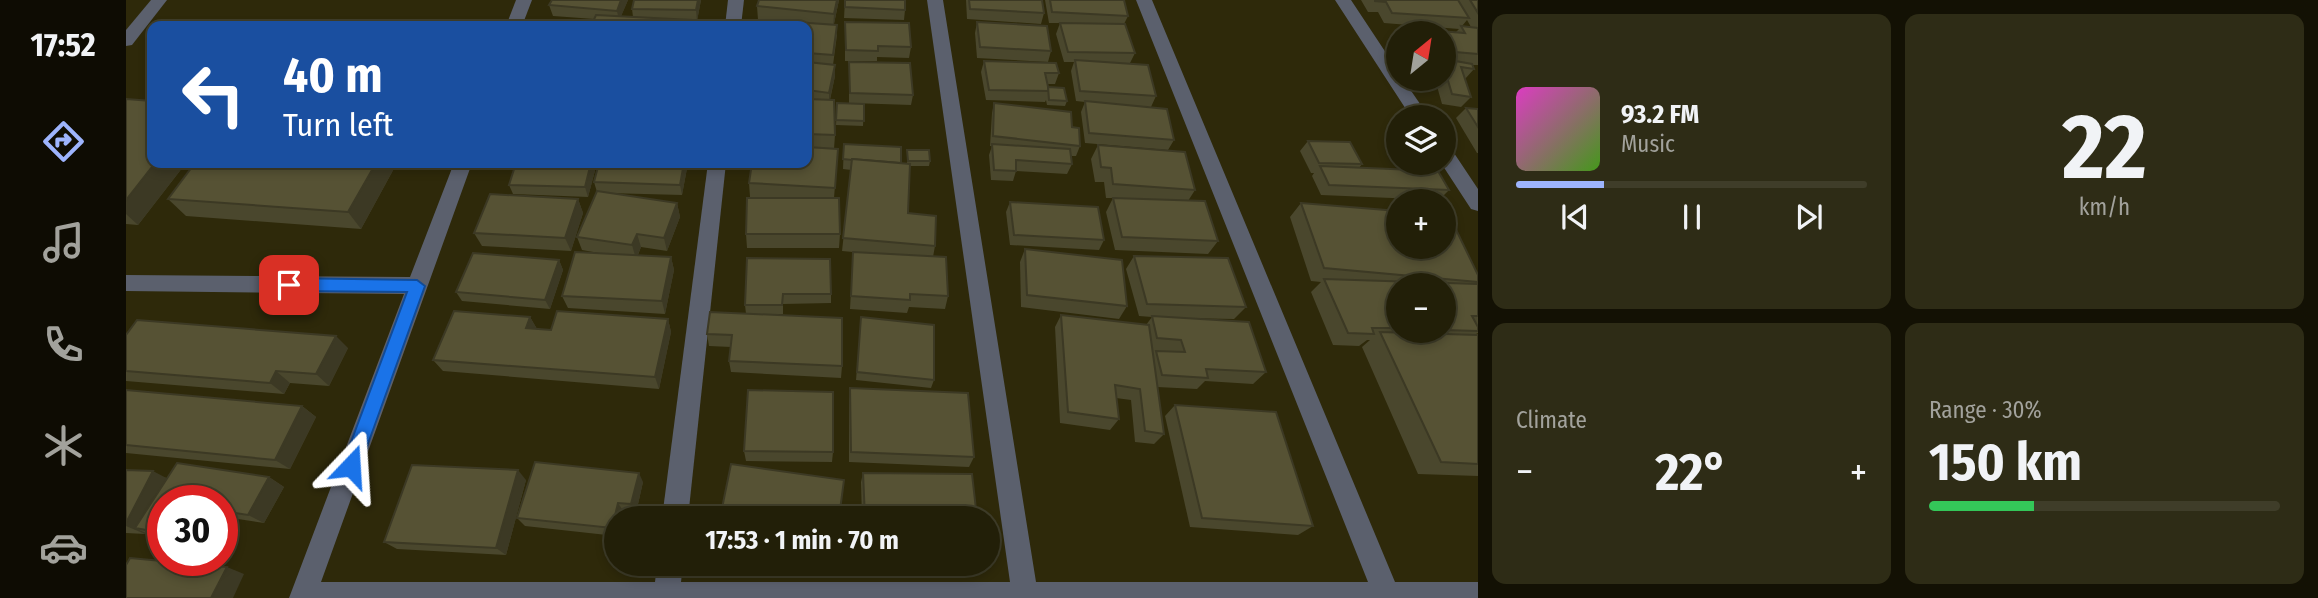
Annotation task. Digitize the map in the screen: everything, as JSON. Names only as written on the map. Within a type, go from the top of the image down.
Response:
[{"type":"street","points":[[126,41],[159,0]]},
{"type":"street","points":[[516,21],[524,0]]},
{"type":"street","points":[[734,21],[736,0]]},
{"type":"street","points":[[935,0],[1025,596]]},
{"type":"street","points":[[1144,0],[1388,596]]},
{"type":"street","points":[[1343,0],[1412,105]]},
{"type":"street","points":[[461,168],[303,597],[1478,595]]},
{"type":"street","points":[[676,506],[716,168]]},
{"type":"street","points":[[1456,170],[1478,204]]},
{"type":"street","points":[[129,287],[417,286]]},
{"type":"street","points":[[666,595],[668,576]]},
{"type":"building","points":[[552,0],[621,0],[617,11],[549,5]]},
{"type":"building","points":[[634,0],[698,0],[696,10],[632,9]]},
{"type":"building","points":[[759,0],[837,0],[834,14],[757,6]]},
{"type":"building","points":[[845,0],[905,0],[905,10],[845,7]]},
{"type":"building","points":[[969,0],[1042,0],[1044,13],[970,9]]},
{"type":"building","points":[[1050,0],[1124,0],[1128,16],[1052,12]]},
{"type":"building","points":[[1375,0],[1458,0],[1469,18],[1392,13],[1386,2]]},
{"type":"building","points":[[1470,0],[1478,0],[1478,13]]},
{"type":"building","points":[[596,15],[691,20],[691,21],[593,21]]},
{"type":"building","points":[[845,22],[909,23],[911,47],[878,46],[878,51],[846,50]]},
{"type":"building","points":[[977,22],[1047,26],[1051,51],[980,47]]},
{"type":"building","points":[[812,23],[837,25],[833,55],[812,53]]},
{"type":"building","points":[[1060,23],[1125,24],[1135,53],[1068,52]]},
{"type":"building","points":[[1461,26],[1478,28],[1478,54],[1456,52],[1456,32],[1465,33]]},
{"type":"building","points":[[1075,60],[1148,65],[1156,96],[1080,91]]},
{"type":"building","points":[[984,61],[1056,63],[1059,73],[1045,73],[1049,91],[989,90]]},
{"type":"building","points":[[1456,61],[1472,64],[1474,69],[1461,67],[1471,97],[1452,94],[1451,91],[1456,91]]},
{"type":"building","points":[[849,62],[910,63],[913,95],[850,93]]},
{"type":"building","points":[[812,63],[835,65],[829,93],[812,91]]},
{"type":"building","points":[[1048,87],[1064,88],[1067,101],[1049,100]]},
{"type":"building","points":[[126,99],[147,101],[147,168],[151,168],[126,200]]},
{"type":"building","points":[[812,99],[834,100],[835,135],[812,134]]},
{"type":"building","points":[[1085,101],[1167,109],[1174,140],[1089,133]]},
{"type":"building","points":[[837,103],[864,104],[864,121],[836,120]]},
{"type":"building","points":[[994,103],[1071,112],[1072,127],[1079,128],[1080,146],[993,136]]},
{"type":"building","points":[[1466,108],[1478,109],[1478,127]]},
{"type":"building","points":[[1308,141],[1350,142],[1362,164],[1319,163]]},
{"type":"building","points":[[844,144],[901,147],[901,163],[843,159]]},
{"type":"building","points":[[992,144],[1070,149],[1072,164],[1016,160],[1016,171],[994,170]]},
{"type":"building","points":[[1098,145],[1185,152],[1195,190],[1113,184],[1111,168],[1101,167]]},
{"type":"building","points":[[812,147],[838,149],[835,188],[749,183],[751,168],[812,168]]},
{"type":"building","points":[[907,150],[929,150],[930,161],[908,161]]},
{"type":"building","points":[[852,159],[910,164],[908,213],[936,216],[935,246],[843,238]]},
{"type":"building","points":[[1320,166],[1386,169],[1386,175],[1440,175],[1448,189],[1425,189],[1329,185]]},
{"type":"building","points":[[191,168],[373,168],[348,212],[168,199]]},
{"type":"building","points":[[514,168],[590,168],[585,187],[509,185]]},
{"type":"building","points":[[598,168],[683,168],[680,185],[594,182]]},
{"type":"building","points":[[597,191],[677,203],[664,238],[637,234],[632,245],[577,237]]},
{"type":"building","points":[[490,194],[578,199],[565,238],[474,233]]},
{"type":"building","points":[[747,198],[839,198],[840,234],[746,234]]},
{"type":"building","points":[[1113,198],[1205,201],[1218,241],[1122,237]]},
{"type":"building","points":[[1010,202],[1098,207],[1104,240],[1014,235]]},
{"type":"building","points":[[1301,203],[1386,210],[1386,259],[1456,259],[1456,229],[1478,275],[1478,282],[1456,280],[1456,273],[1386,274],[1324,268]]},
{"type":"building","points":[[1025,249],[1122,260],[1127,306],[1027,295]]},
{"type":"building","points":[[575,252],[671,257],[662,301],[562,296]]},
{"type":"building","points":[[853,252],[946,257],[948,296],[910,294],[910,300],[851,296]]},
{"type":"building","points":[[473,253],[559,260],[545,300],[456,292]]},
{"type":"building","points":[[1134,256],[1228,258],[1246,307],[1147,304]]},
{"type":"building","points":[[747,258],[830,259],[831,294],[783,294],[782,305],[745,305]]},
{"type":"building","points":[[1324,279],[1386,281],[1386,328],[1372,328],[1374,334],[1348,333]]},
{"type":"building","points":[[1456,283],[1478,284],[1478,316],[1472,316],[1478,331],[1456,330]]},
{"type":"building","points":[[454,311],[530,317],[526,328],[551,330],[557,311],[668,319],[655,377],[433,360]]},
{"type":"building","points":[[710,312],[842,318],[842,366],[729,361],[732,335],[707,334]]},
{"type":"building","points":[[1061,315],[1149,325],[1164,434],[1145,431],[1140,389],[1115,385],[1119,419],[1068,412]]},
{"type":"building","points":[[1152,316],[1249,322],[1266,372],[1206,369],[1208,378],[1162,375],[1156,351],[1185,352],[1181,340],[1157,338]]},
{"type":"building","points":[[861,317],[934,325],[934,380],[857,372]]},
{"type":"building","points":[[137,320],[336,336],[316,374],[276,371],[270,383],[126,371],[126,335]]},
{"type":"building","points":[[1380,332],[1386,332],[1386,343],[1456,343],[1456,334],[1478,335],[1478,464],[1441,462]]},
{"type":"building","points":[[850,388],[968,393],[974,457],[851,452]]},
{"type":"building","points":[[126,390],[302,406],[275,460],[126,445]]},
{"type":"building","points":[[748,390],[833,392],[833,452],[744,451]]},
{"type":"building","points":[[1175,405],[1276,412],[1313,526],[1202,518]]},
{"type":"building","points":[[535,462],[639,473],[631,504],[604,506],[604,527],[517,518]]},
{"type":"building","points":[[177,463],[269,477],[248,515],[238,513],[238,485],[163,485]]},
{"type":"building","points":[[731,464],[844,480],[841,506],[722,506]]},
{"type":"building","points":[[412,465],[518,470],[496,548],[384,542]]},
{"type":"building","points":[[126,470],[153,471],[126,523]]},
{"type":"building","points":[[863,473],[972,474],[976,506],[864,506]]},
{"type":"building","points":[[147,509],[147,530],[135,528]]},
{"type":"building","points":[[130,558],[147,560],[147,576],[222,576],[211,598],[126,598],[126,565]]},
{"type":"route","points":[[289,285],[417,286],[351,466]]}]
